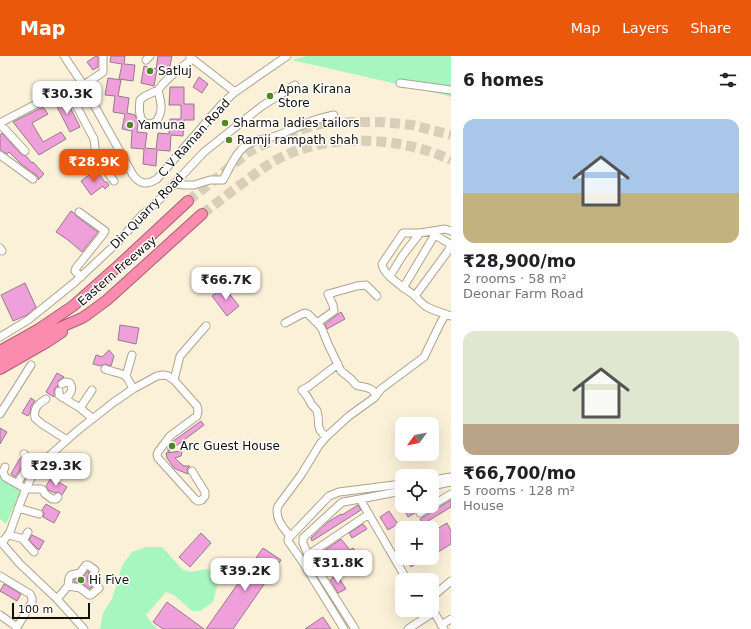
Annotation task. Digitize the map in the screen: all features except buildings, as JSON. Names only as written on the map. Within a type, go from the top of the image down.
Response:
[{"type":"highway","name":"Eastern Freeway","points":[[0,358],[41,332],[73,306],[188,201]]},
{"type":"highway","name":"Eastern Freeway","points":[[0,351],[41,332],[82,318],[107,300],[202,214]]},
{"type":"highway","points":[[0,344],[36,323],[73,306]]},
{"type":"highway","points":[[0,369],[47,342],[82,318]]},
{"type":"street","name":"C V Raman Road","points":[[64,56],[84,85],[133,175],[138,181],[144,183],[152,182],[157,179],[222,104],[235,92],[287,56]]},
{"type":"street","points":[[84,85],[103,72],[103,56]]},
{"type":"street","points":[[158,90],[162,108],[160,116],[156,122],[149,124],[144,122],[140,115],[140,100],[158,90],[163,83],[190,57],[235,92]]},
{"type":"street","points":[[400,83],[451,90]]},
{"type":"street","name":"Din Quarry Road","points":[[0,337],[28,320],[81,277],[118,242],[141,216],[159,200],[204,152],[262,106],[295,85]]},
{"type":"street","points":[[25,151],[1,127],[67,88],[94,139],[96,157],[114,181]]},
{"type":"street","points":[[174,183],[194,185],[210,180],[223,180],[240,150],[245,146],[257,140],[274,137],[307,123],[334,114]]},
{"type":"street","points":[[0,155],[34,180]]},
{"type":"street","points":[[80,212],[105,232],[76,268],[75,271],[81,277]]},
{"type":"street","points":[[290,536],[283,528],[278,518],[278,506],[301,475],[320,444],[349,416],[374,398],[382,389],[424,357],[440,322],[448,315],[427,307],[384,271],[382,264],[402,234],[405,232],[437,232],[445,229],[451,231]]},
{"type":"street","points":[[403,288],[437,232]]},
{"type":"street","points":[[415,296],[450,247],[450,244],[437,232]]},
{"type":"street","points":[[390,276],[403,255],[420,233]]},
{"type":"street","points":[[317,323],[334,311],[328,294],[366,285],[377,296]]},
{"type":"street","points":[[285,323],[305,313],[308,314],[322,329],[343,374],[352,380],[356,385],[373,390],[376,396]]},
{"type":"street","points":[[174,380],[180,356],[206,326]]},
{"type":"street","points":[[126,376],[132,355]]},
{"type":"street","points":[[326,437],[321,433],[318,426],[317,411],[310,399],[302,390],[338,364]]},
{"type":"street","points":[[0,414],[32,365]]},
{"type":"street","points":[[105,369],[126,376],[133,389]]},
{"type":"street","points":[[84,629],[57,599],[20,564],[1,542],[9,535],[26,489],[39,465],[92,418],[133,389],[157,376],[162,375],[168,376],[174,380],[197,406],[198,414],[170,436],[157,455],[158,458],[195,499],[200,501],[205,496],[205,492],[192,471]]},
{"type":"street","points":[[65,398],[71,390],[72,384],[68,382],[65,382],[60,388],[59,395],[80,408],[92,418]]},
{"type":"street","points":[[80,408],[92,390]]},
{"type":"street","points":[[46,399],[36,406],[34,411],[35,418],[67,440]]},
{"type":"street","points":[[17,484],[30,462],[28,457],[24,454]]},
{"type":"street","points":[[5,467],[3,472],[5,477],[17,484],[26,489],[41,489],[48,497],[52,499],[56,499],[58,497]]},
{"type":"street","points":[[439,479],[451,477]]},
{"type":"street","points":[[439,485],[451,482]]},
{"type":"street","points":[[344,629],[288,539],[329,496],[353,490],[395,485]]},
{"type":"street","points":[[355,629],[308,555],[303,543],[303,538],[344,502],[395,492]]},
{"type":"street","points":[[439,501],[451,494]]},
{"type":"street","points":[[360,499],[403,573]]},
{"type":"street","points":[[18,508],[39,514]]},
{"type":"street","points":[[308,555],[369,514]]},
{"type":"street","points":[[24,539],[28,532]]},
{"type":"street","points":[[9,535],[24,539],[24,541],[34,552]]},
{"type":"street","points":[[57,599],[68,586],[70,576],[80,573],[86,565],[95,570],[92,580],[99,588],[91,596],[80,588],[68,586]]},
{"type":"street","points":[[0,576],[30,594],[32,598],[32,602],[17,628],[0,615]]},
{"type":"street","points":[[439,591],[451,581]]},
{"type":"street","points":[[408,629],[424,617]]},
{"type":"street","points":[[437,617],[442,627],[451,619]]},
{"type":"green space","points":[[306,56],[451,56],[451,97],[292,60]]},
{"type":"green space","points":[[0,475],[22,489],[6,524],[0,519]]},
{"type":"green space","points":[[146,547],[162,547],[183,570],[191,572],[207,569],[215,572],[219,579],[213,602],[200,611],[192,611],[174,595],[166,592],[146,615],[158,629],[100,629],[103,613],[112,599],[122,566],[132,552]]},
{"type":"tunnel","points":[[188,201],[250,151],[275,139],[324,123],[381,122],[412,125],[451,135]]},
{"type":"tunnel","points":[[202,214],[273,162],[303,149],[324,144],[345,141],[390,143],[411,146],[432,152],[451,160]]},
{"type":"place","name":"Satluj","points":[[150,71]]},
{"type":"place","name":"Apna Kirana Store","points":[[270,96]]},
{"type":"place","name":"Sharma ladies tailors","points":[[225,123]]},
{"type":"place","name":"Yamuna","points":[[130,125]]},
{"type":"place","name":"Ramji rampath shah","points":[[229,140]]},
{"type":"place","name":"Arc Guest House","points":[[172,446]]},
{"type":"place","name":"Hi Five","points":[[81,580]]}]
